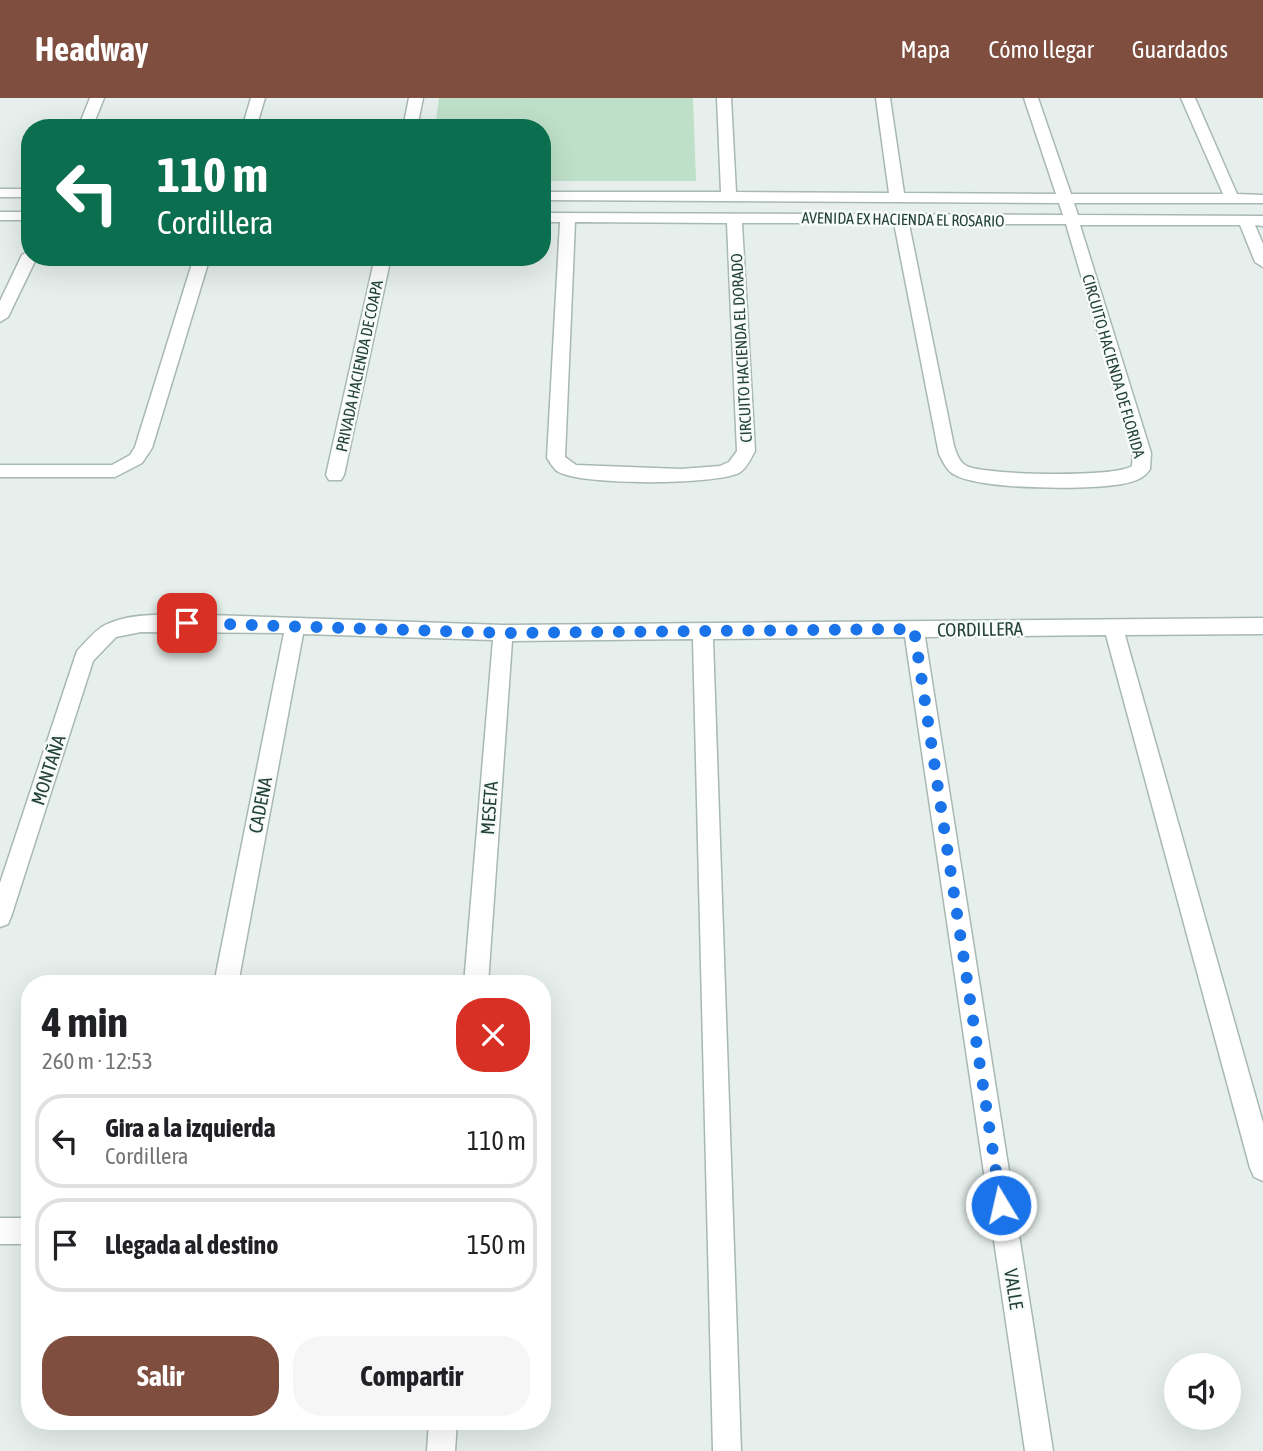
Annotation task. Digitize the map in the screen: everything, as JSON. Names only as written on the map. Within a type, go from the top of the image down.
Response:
[{"type":"street","points":[[89,119],[97,98]]},
{"type":"street","points":[[252,119],[258,98]]},
{"type":"street","points":[[412,119],[416,98]]},
{"type":"street","points":[[724,98],[729,197]]},
{"type":"street","points":[[883,98],[897,198]]},
{"type":"street","name":"CIRCUITO HACIENDA DE FLORIDA","points":[[901,219],[945,446],[953,465],[960,471],[985,477],[1122,478],[1134,475],[1141,469],[1142,453],[1065,198],[1031,98]]},
{"type":"street","points":[[1188,98],[1232,199]]},
{"type":"street","points":[[0,192],[21,193]]},
{"type":"street","name":"AVENIDA EX HACIENDA EL ROSARIO","points":[[551,195],[1263,199]]},
{"type":"street","points":[[0,216],[21,216]]},
{"type":"street","name":"CIRCUITO HACIENDA EL DORADO","points":[[568,216],[556,458],[562,466],[574,471],[684,474],[731,469],[741,462],[746,451],[734,218]]},
{"type":"street","name":"AVENIDA EX HACIENDA EL ROSARIO","points":[[551,217],[1263,221]]},
{"type":"street","points":[[1246,221],[1263,262]]},
{"type":"street","points":[[0,317],[25,266]]},
{"type":"street","points":[[0,471],[106,473],[126,467],[136,459],[143,448],[199,266]]},
{"type":"street","name":"PRIVADA HACIENDA DE COAPA","points":[[335,475],[381,266]]},
{"type":"street","name":"CORDILLERA","points":[[110,631],[141,624],[295,625],[503,633],[1263,626]]},
{"type":"street","name":"CADENA","points":[[228,975],[295,625]]},
{"type":"street","points":[[1113,627],[1263,1168]]},
{"type":"street","name":"VALLE","points":[[914,629],[1039,1451]]},
{"type":"street","name":"MONTAÑA","points":[[0,917],[84,657],[110,631]]},
{"type":"street","points":[[704,631],[727,1451]]},
{"type":"street","name":"MESETA","points":[[477,975],[503,633]]},
{"type":"street","points":[[0,1231],[21,1231]]},
{"type":"street","points":[[441,1451],[442,1430]]},
{"type":"green space","points":[[439,98],[693,98],[696,181],[551,181],[551,119],[436,119]]},
{"type":"route","points":[[187,623],[503,633],[914,629],[1001,1205]]}]
